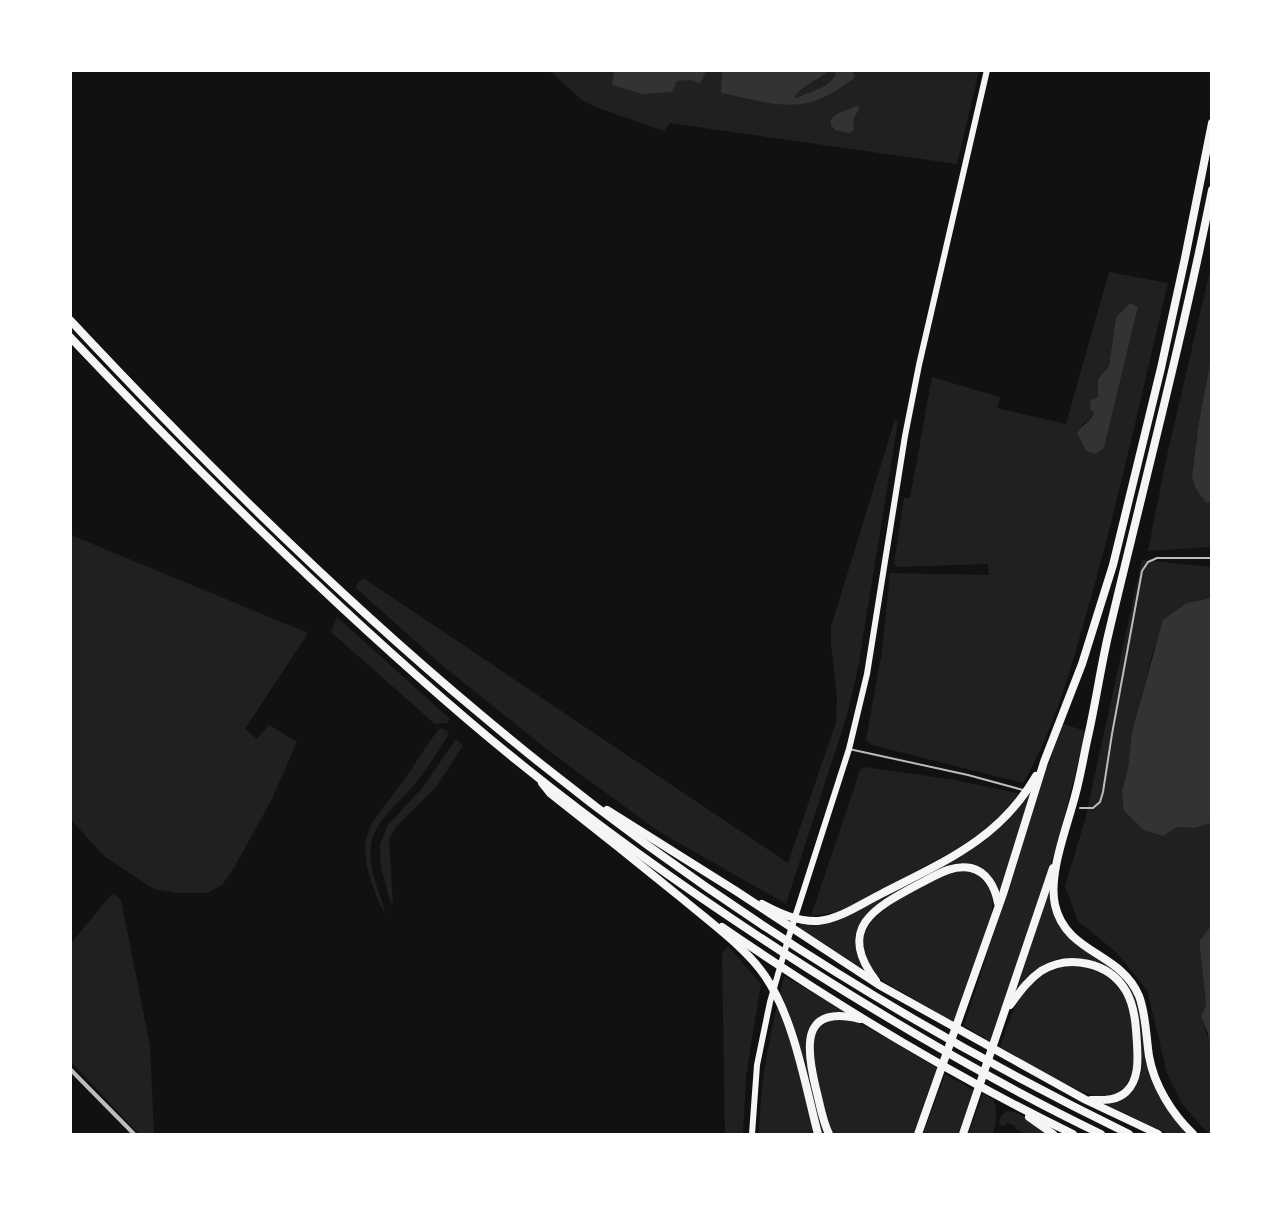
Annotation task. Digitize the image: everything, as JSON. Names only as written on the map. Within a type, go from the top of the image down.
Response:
[{"type":"highway","points":[[918,1134],[965,1005],[1044,762],[1082,664],[1113,565],[1163,357],[1212,123]]},
{"type":"highway","points":[[1193,1134],[1166,1100],[1157,1081],[1150,1060],[1143,1008],[1132,982],[1111,962],[1072,937],[1058,916],[1053,895],[1056,868],[1090,730],[1108,639],[1174,370],[1212,190]]},
{"type":"highway","points":[[70,320],[244,499],[320,572],[480,714],[590,802],[656,852],[770,930],[858,986],[997,1067],[1130,1134]]},
{"type":"highway","points":[[70,337],[236,507],[312,581],[471,722],[534,773],[650,862],[763,939],[854,997],[942,1049],[1101,1134]]},
{"type":"highway","points":[[736,891],[801,921],[819,921],[837,916],[937,865],[980,839],[1020,801],[1044,762]]},
{"type":"highway","points":[[534,773],[550,793],[702,915],[753,961],[765,976],[788,1022],[818,1134]]},
{"type":"highway","points":[[590,802],[615,814],[879,985],[1086,1100],[1158,1134]]},
{"type":"highway","points":[[963,1134],[1065,832]]},
{"type":"highway","points":[[879,985],[863,961],[860,936],[869,915],[885,903],[943,871],[957,867],[971,868],[984,874],[994,889],[999,904]]},
{"type":"highway","points":[[702,915],[865,1020],[1013,1105],[1073,1134]]},
{"type":"highway","points":[[1007,1008],[1033,978],[1047,968],[1063,963],[1080,962],[1098,966],[1121,984],[1129,998],[1135,1019],[1136,1076],[1129,1088],[1119,1096],[1106,1100],[1086,1100]]},
{"type":"highway","points":[[829,1134],[810,1063],[809,1039],[819,1023],[828,1018],[838,1016],[865,1020]]},
{"type":"highway","points":[[1013,1105],[1053,1134]]},
{"type":"main road","points":[[752,1134],[757,1065],[770,1002],[849,749],[867,674],[917,375],[987,70]]},
{"type":"street","points":[[70,1069],[134,1134]]},
{"type":"lane","points":[[1080,808],[1093,808],[1100,802],[1104,792],[1112,734],[1142,571],[1148,562],[1157,558],[1212,558]]},
{"type":"lane","points":[[849,749],[968,775],[1023,790]]},
{"type":"shaded area","points":[[614,70],[706,71],[700,84],[691,80],[677,81],[672,92],[643,94],[612,85]]},
{"type":"shaded area","points":[[550,71],[979,71],[957,164],[670,123],[664,131],[598,108],[582,100]]},
{"type":"shaded area","points":[[722,71],[829,71],[800,90],[794,97],[797,98],[828,83],[836,74],[833,71],[852,71],[855,78],[836,91],[803,104],[768,103],[721,93]]},
{"type":"shaded area","points":[[858,105],[859,109],[853,120],[854,129],[850,133],[835,130],[831,125],[831,119]]},
{"type":"shaded area","points":[[1211,266],[1211,357],[1192,476],[1206,503],[1211,502],[1211,547],[1148,551],[1166,460]]},
{"type":"shaded area","points":[[1109,272],[1168,283],[1110,527],[1075,653],[1053,719],[1023,783],[872,745],[866,739],[882,652],[890,573],[989,575],[988,564],[898,567],[894,564],[904,498],[910,498],[932,377],[1000,397],[997,408],[1066,424]],"holes":[[[1130,303],[1138,308],[1104,447],[1096,454],[1082,425],[1094,411],[1098,399],[1098,379],[1109,366],[1116,317]]]},
{"type":"shaded area","points":[[1130,303],[1138,307],[1104,448],[1096,454],[1086,451],[1077,433],[1094,413],[1090,408],[1091,400],[1098,397],[1098,379],[1109,366],[1116,317]]},
{"type":"shaded area","points":[[1211,357],[1212,502],[1206,503],[1195,487],[1192,476]]},
{"type":"shaded area","points":[[895,419],[898,421],[858,668],[847,715],[786,904],[658,831],[549,751],[443,666],[356,588],[363,578],[788,863],[836,722],[837,697],[831,627]]},
{"type":"shaded area","points":[[71,535],[308,633],[245,729],[257,739],[269,725],[297,742],[271,801],[232,871],[222,885],[207,893],[176,893],[154,889],[105,857],[71,820]]},
{"type":"shaded area","points":[[1142,560],[1211,567],[1211,598],[1187,603],[1154,648],[1132,731],[1128,768],[1122,791],[1163,836],[1177,827],[1195,828],[1211,823],[1211,926],[1200,940],[1200,948],[1206,1005],[1201,1017],[1211,1059],[1211,1134],[1182,1104],[1167,1073],[1147,990],[1117,953],[1078,921],[1065,886],[1085,820]]},
{"type":"shaded area","points":[[1211,598],[1211,823],[1195,828],[1177,827],[1163,836],[1144,830],[1124,811],[1122,791],[1128,768],[1132,731],[1163,620],[1187,603]]},
{"type":"shaded area","points":[[337,617],[450,719],[447,723],[435,724],[331,632]]},
{"type":"shaded area","points":[[1063,724],[1086,731],[1057,845],[991,1042],[964,1026],[1046,770]]},
{"type":"shaded area","points":[[440,728],[449,734],[430,764],[391,809],[376,829],[373,837],[371,862],[385,913],[376,895],[367,867],[365,853],[369,830]]},
{"type":"shaded area","points":[[456,739],[463,746],[436,787],[395,828],[389,840],[393,904],[390,901],[381,868],[380,845],[387,826],[423,787]]},
{"type":"shaded area","points":[[865,767],[955,780],[1022,794],[999,820],[968,843],[854,905],[837,912],[811,916],[860,770]]},
{"type":"shaded area","points":[[1028,796],[1030,797],[999,894],[995,884],[960,865],[881,902],[857,941],[857,955],[864,970],[798,929],[800,923],[819,924],[970,849],[1002,826]]},
{"type":"shaded area","points":[[954,870],[971,871],[984,879],[991,890],[993,903],[991,916],[955,1023],[880,978],[868,963],[862,949],[863,937],[869,925],[879,914],[904,896]]},
{"type":"shaded area","points":[[1049,891],[1056,918],[1067,936],[1117,972],[1134,993],[1149,1064],[1181,1126],[1188,1134],[1168,1134],[1105,1104],[1124,1097],[1134,1089],[1140,1073],[1142,1055],[1140,1031],[1130,995],[1109,969],[1094,961],[1076,958],[1055,960],[1043,965],[1017,989]]},
{"type":"shaded area","points":[[113,893],[121,900],[150,1046],[154,1134],[139,1134],[71,1062],[71,943]]},
{"type":"shaded area","points":[[1211,926],[1211,1063],[1208,1033],[1201,1017],[1206,1005],[1200,940]]},
{"type":"shaded area","points":[[728,946],[761,984],[746,1076],[743,1134],[725,1134],[722,954]]},
{"type":"shaded area","points":[[1087,965],[1110,978],[1121,989],[1127,1001],[1134,1034],[1133,1070],[1127,1084],[1117,1094],[1103,1097],[1081,1091],[1000,1047],[1020,999],[1036,978],[1047,970],[1059,966]]},
{"type":"shaded area","points":[[784,976],[843,1012],[829,1014],[806,1042],[808,1067],[826,1134],[822,1134],[790,1018],[780,994]]},
{"type":"shaded area","points":[[778,1002],[815,1134],[759,1134],[765,1068]]},
{"type":"shaded area","points":[[836,1019],[851,1019],[937,1068],[913,1134],[831,1134],[818,1088],[811,1050],[813,1037],[818,1030],[824,1024]]},
{"type":"shaded area","points":[[945,1074],[975,1091],[958,1134],[923,1134]]},
{"type":"shaded area","points":[[983,1094],[993,1099],[995,1103],[996,1116],[993,1134],[968,1134]]},
{"type":"shaded area","points":[[1007,1111],[1023,1116],[1047,1134],[1022,1134],[1015,1129],[1015,1126],[1007,1123],[1005,1126],[999,1124],[1001,1116]]}]
